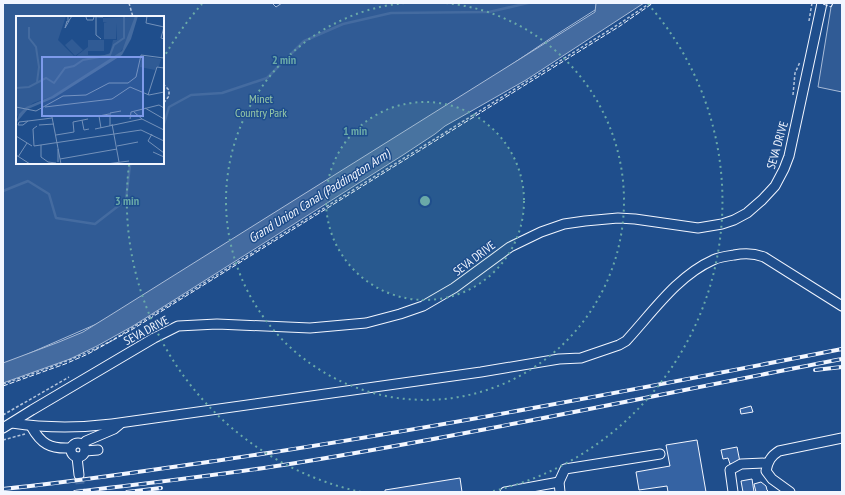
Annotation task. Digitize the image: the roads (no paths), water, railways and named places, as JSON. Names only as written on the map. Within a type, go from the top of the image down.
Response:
[{"type":"street","name":"SEVA DRIVE","points":[[3,428],[154,338],[178,326],[217,324],[310,328],[366,323],[400,314],[422,306],[454,288],[510,247],[541,232],[564,224],[618,218],[698,228],[722,224],[734,220],[747,213],[762,200],[775,186],[784,170],[789,156],[822,3]]},
{"type":"street","points":[[12,423],[31,426],[92,426],[581,358],[619,345],[626,341],[655,307],[679,284],[698,268],[714,259],[726,256],[758,254],[842,306]]},
{"type":"street","points":[[77,457],[82,456],[86,441],[114,429],[123,422]]},
{"type":"street","points":[[31,426],[40,439],[46,444],[54,447],[70,448],[75,443],[84,448],[98,450]]},
{"type":"street","points":[[790,492],[772,479],[766,471],[767,463],[772,456],[779,451],[842,438]]},
{"type":"street","points":[[70,448],[73,455],[77,457]]},
{"type":"street","points":[[560,492],[559,482],[565,470],[660,454]]},
{"type":"street","points":[[77,457],[79,475]]},
{"type":"street","points":[[733,492],[730,470],[741,464],[767,463]]},
{"type":"street","points":[[505,492],[559,482]]},
{"type":"water","name":"Grand Union Canal (Paddington Arm)","points":[[596,3],[644,3],[526,80],[445,126],[403,155],[133,326],[70,359],[3,383],[3,363],[83,332],[595,12]]},
{"type":"waterway","points":[[164,124],[169,107],[191,95],[222,93],[267,78],[304,41],[343,24],[391,13],[489,12],[528,3]]},
{"type":"waterway","points":[[3,191],[28,181],[49,194],[56,218],[95,224],[126,200],[131,164]]},
{"type":"tunnel","points":[[79,475],[81,492]]},
{"type":"railway","points":[[3,489],[215,461],[451,423],[842,349]]},
{"type":"railway","points":[[75,492],[186,479],[296,463],[501,426],[842,359]]},
{"type":"railway","points":[[815,370],[842,367]]},
{"type":"railway","points":[[127,492],[161,488]]},
{"type":"park label","name":"Minet Country Park","points":[[261,105]]}]
